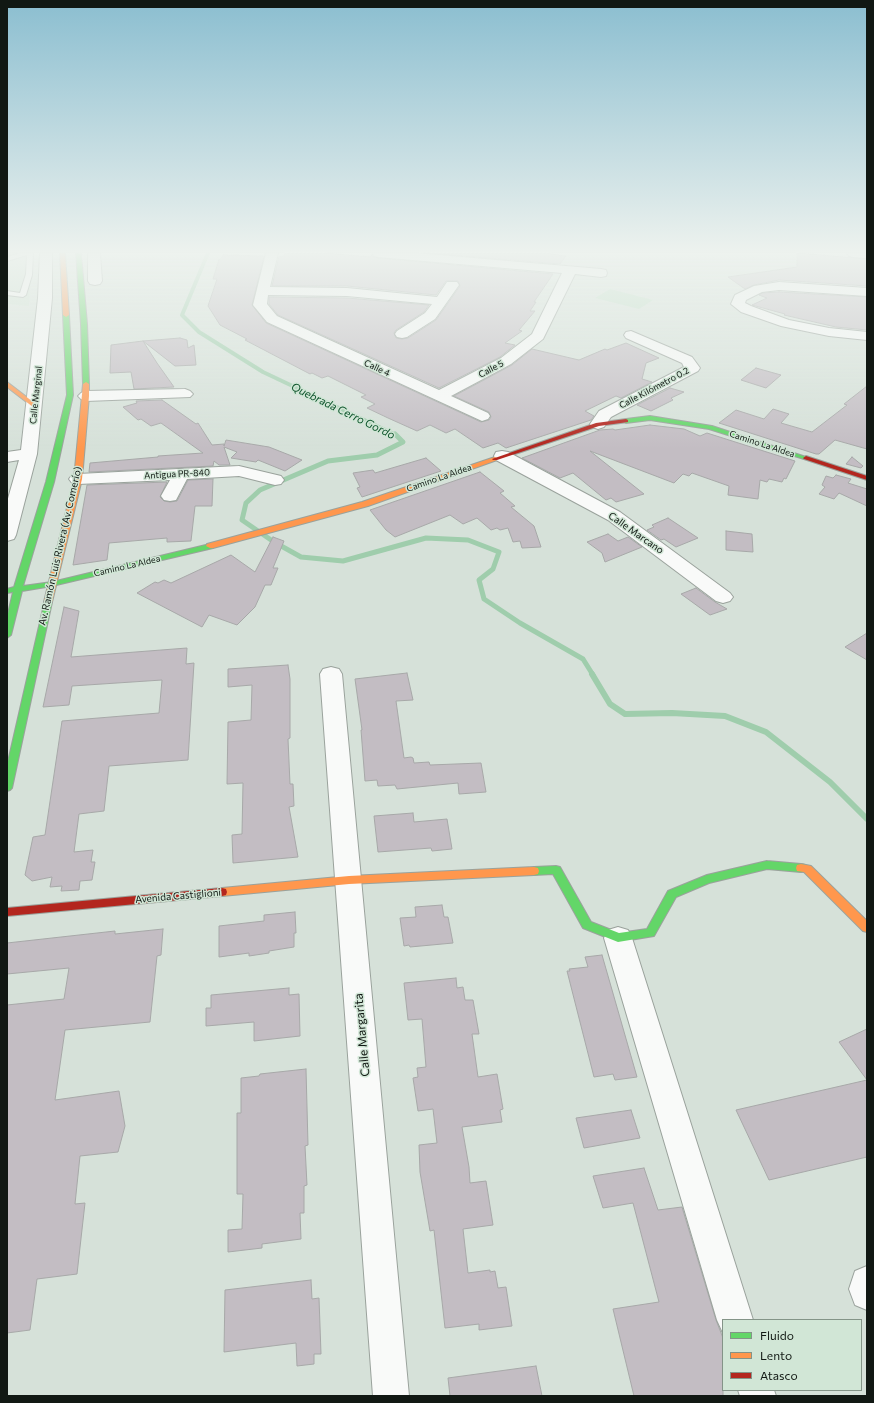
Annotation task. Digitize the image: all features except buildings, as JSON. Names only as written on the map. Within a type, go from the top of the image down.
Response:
[{"type":"main road","points":[[7,635],[18,589],[50,482],[70,395],[66,318]]},
{"type":"main road","name":"Av. Ramón Luis Rivera (Av. Comerío)","points":[[7,788],[52,584],[78,479],[86,396],[84,318]]},
{"type":"main road","points":[[7,384],[35,406]]},
{"type":"main road","name":"Camino La Aldea","points":[[7,591],[52,584],[229,542],[350,508],[598,424],[650,418],[710,427],[867,478]]},
{"type":"main road","points":[[618,938],[650,934],[672,894],[707,880],[767,865],[807,869],[867,928]]},
{"type":"main road","name":"Avenida Castiglioni","points":[[7,912],[349,880],[556,870],[587,926],[618,938]]},
{"type":"street","name":"Calle Marginal","points":[[7,534],[29,454],[35,406],[35,318]]},
{"type":"street","name":"Calle 4","points":[[272,318],[482,416]]},
{"type":"street","points":[[402,334],[426,318]]},
{"type":"street","name":"Calle 5","points":[[439,396],[506,361],[538,336],[547,318]]},
{"type":"street","points":[[773,318],[786,323],[828,332],[867,336]]},
{"type":"street","name":"Calle Kilómetro 0.2","points":[[598,424],[605,414],[694,368],[687,360],[631,335]]},
{"type":"street","points":[[86,396],[185,394]]},
{"type":"street","points":[[7,457],[29,454]]},
{"type":"street","name":"Calle Marcano","points":[[502,456],[614,516],[723,596]]},
{"type":"street","name":"Antigua PR-840","points":[[78,479],[239,470],[275,480]]},
{"type":"street","points":[[170,496],[181,474]]},
{"type":"street","name":"Calle Margarita","points":[[331,674],[391,1396]]},
{"type":"street","points":[[618,938],[735,1319]]},
{"type":"street","points":[[867,1283],[867,1293]]},
{"type":"waterway","name":"Quebrada Cerro Gordo","points":[[185,318],[199,332],[263,372],[396,435]]},
{"type":"waterway","name":"Quebrada Cerro Gordo","points":[[396,435],[403,442],[377,455],[328,461],[260,490],[246,503],[242,520],[274,542],[301,557],[343,561],[426,538],[468,540],[499,552],[493,569],[479,580],[484,599],[520,623],[583,659],[593,675]]},
{"type":"waterway","name":"Quebrada Cerro Gordo","points":[[592,674],[610,704],[625,714],[672,713],[725,716],[766,732],[830,782],[867,819]]},
{"type":"traffic: fast","points":[[7,635],[18,589],[50,482],[70,395],[66,318]]},
{"type":"traffic: fast","points":[[84,318],[86,384]]},
{"type":"traffic: fast","points":[[626,421],[650,418],[710,427],[806,458]]},
{"type":"traffic: fast","points":[[7,591],[52,584],[210,546]]},
{"type":"traffic: fast","points":[[7,788],[48,602]]},
{"type":"traffic: fast","points":[[534,871],[556,870],[587,925],[618,938],[650,933],[672,894],[707,879],[767,865],[801,868]]},
{"type":"traffic: slow","points":[[7,384],[35,406]]},
{"type":"traffic: slow","points":[[48,602],[78,479],[86,384]]},
{"type":"traffic: slow","points":[[210,546],[365,504],[495,459]]},
{"type":"traffic: slow","points":[[801,868],[807,869],[867,928]]},
{"type":"traffic: slow","points":[[222,892],[349,880],[534,871]]},
{"type":"traffic: jam","points":[[495,459],[598,424],[626,421]]},
{"type":"traffic: jam","points":[[806,458],[867,478]]},
{"type":"traffic: jam","points":[[7,912],[222,892]]}]
